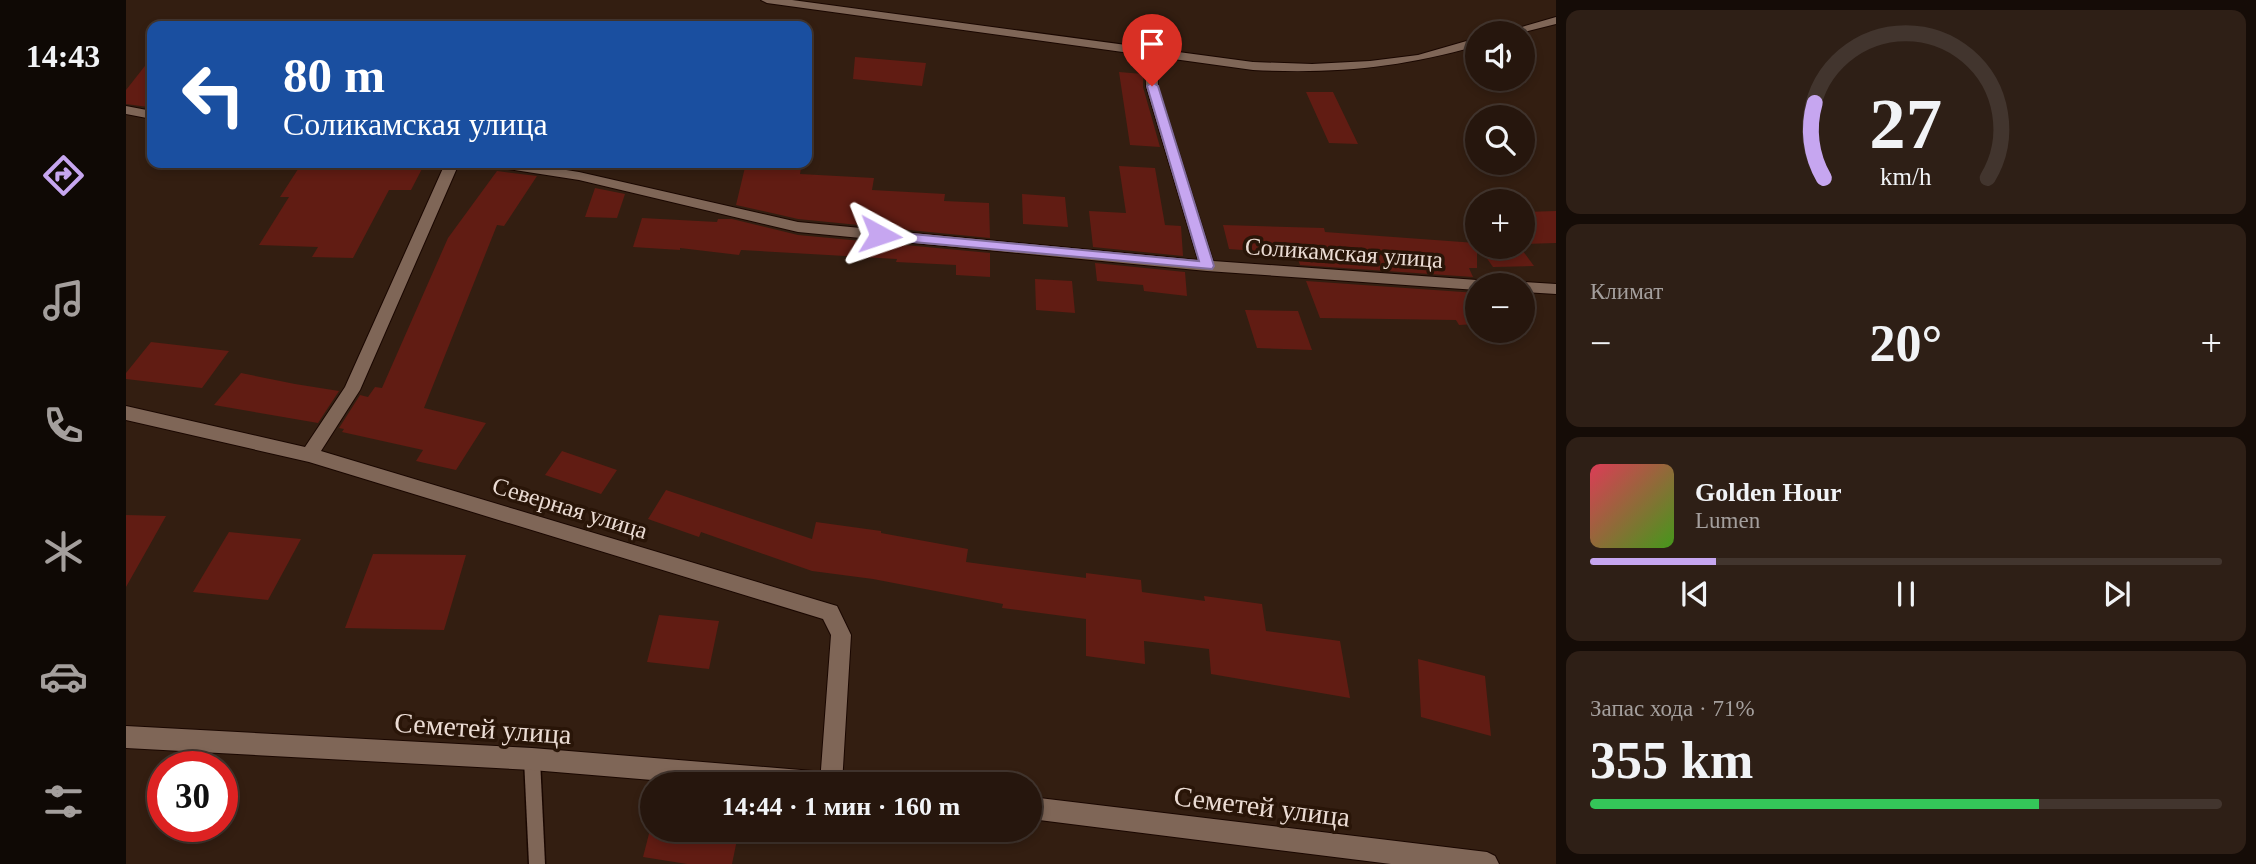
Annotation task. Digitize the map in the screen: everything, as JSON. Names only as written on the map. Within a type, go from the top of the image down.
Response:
[{"type":"street","points":[[767,0],[1253,66],[1312,70],[1412,60],[1465,45]]},
{"type":"street","points":[[1535,26],[1556,20]]},
{"type":"street","points":[[1151,51],[1152,86],[1207,266]]},
{"type":"street","points":[[126,110],[147,114]]},
{"type":"street","points":[[309,455],[352,390],[448,168]]},
{"type":"street","name":"Соликамская улица","points":[[527,168],[579,176],[798,227],[1207,266],[1465,284]]},
{"type":"street","points":[[1535,288],[1556,289]]},
{"type":"street","name":"Северная улица","points":[[126,413],[309,455],[830,612],[841,635],[832,772]]},
{"type":"street","name":"Семетей улица","points":[[126,737],[532,760],[688,772]]},
{"type":"street","name":"Семетей улица","points":[[1042,809],[1487,864]]},
{"type":"lane","points":[[532,760],[537,864]]},
{"type":"building","points":[[855,57],[926,63],[922,86],[853,79]]},
{"type":"building","points":[[147,63],[147,107],[126,104],[126,90]]},
{"type":"building","points":[[1119,72],[1143,74],[1143,87],[1160,147],[1130,145]]},
{"type":"building","points":[[1306,92],[1333,92],[1358,144],[1329,143]]},
{"type":"building","points":[[1119,166],[1155,168],[1165,225],[1181,226],[1183,256],[1093,247],[1089,211],[1126,213]]},
{"type":"building","points":[[299,168],[422,168],[411,190],[389,190],[353,258],[312,257],[318,247],[259,245],[289,197],[280,197]]},
{"type":"building","points":[[745,168],[801,168],[800,174],[874,178],[872,190],[945,194],[944,201],[989,203],[990,238],[798,219],[736,205]]},
{"type":"building","points":[[497,171],[537,176],[504,226],[497,225],[424,408],[486,423],[456,470],[416,461],[423,450],[342,432],[344,429],[339,428],[360,395],[368,397],[375,387],[382,388],[448,238]]},
{"type":"building","points":[[595,188],[625,194],[617,218],[585,217]]},
{"type":"building","points":[[1022,194],[1065,197],[1068,227],[1023,224]]},
{"type":"building","points":[[1556,211],[1556,243],[1535,244],[1535,212]]},
{"type":"building","points":[[642,218],[717,222],[718,219],[732,219],[798,235],[990,253],[990,277],[956,275],[956,265],[896,262],[897,259],[741,250],[739,255],[680,248],[633,247]]},
{"type":"building","points":[[1223,225],[1324,228],[1325,232],[1465,242],[1465,259],[1477,259],[1477,268],[1469,268],[1471,273],[1465,273],[1465,276],[1300,265],[1296,254],[1229,249]]},
{"type":"building","points":[[1487,259],[1529,259],[1534,266],[1493,267]]},
{"type":"building","points":[[1095,263],[1185,272],[1187,296],[1144,291],[1143,285],[1097,281]]},
{"type":"building","points":[[1035,279],[1072,281],[1075,313],[1036,310]]},
{"type":"building","points":[[1306,281],[1465,292],[1465,325],[1459,325],[1456,320],[1320,318]]},
{"type":"building","points":[[1245,310],[1298,311],[1312,350],[1257,348]]},
{"type":"building","points":[[151,342],[229,351],[202,388],[126,379],[126,373]]},
{"type":"building","points":[[241,373],[339,391],[318,423],[214,405]]},
{"type":"building","points":[[562,451],[617,470],[601,494],[545,475]]},
{"type":"building","points":[[666,490],[812,539],[816,522],[881,531],[968,549],[966,562],[1086,578],[1086,573],[1141,580],[1142,592],[1205,601],[1204,596],[1262,604],[1266,631],[1340,641],[1350,698],[1211,674],[1209,649],[1144,641],[1145,664],[1086,656],[1086,619],[1002,608],[1003,604],[873,579],[812,571],[701,532],[699,537],[648,519]]},
{"type":"building","points":[[126,515],[166,516],[126,587]]},
{"type":"building","points":[[229,532],[301,539],[268,600],[193,592]]},
{"type":"building","points":[[373,554],[466,555],[444,630],[345,628]]},
{"type":"building","points":[[659,615],[719,621],[709,669],[647,662]]},
{"type":"building","points":[[1418,659],[1485,676],[1491,736],[1421,717]]},
{"type":"building","points":[[647,842],[737,842],[732,864],[687,864],[643,857]]},
{"type":"route","points":[[880,235],[1207,266],[1152,86]]}]
